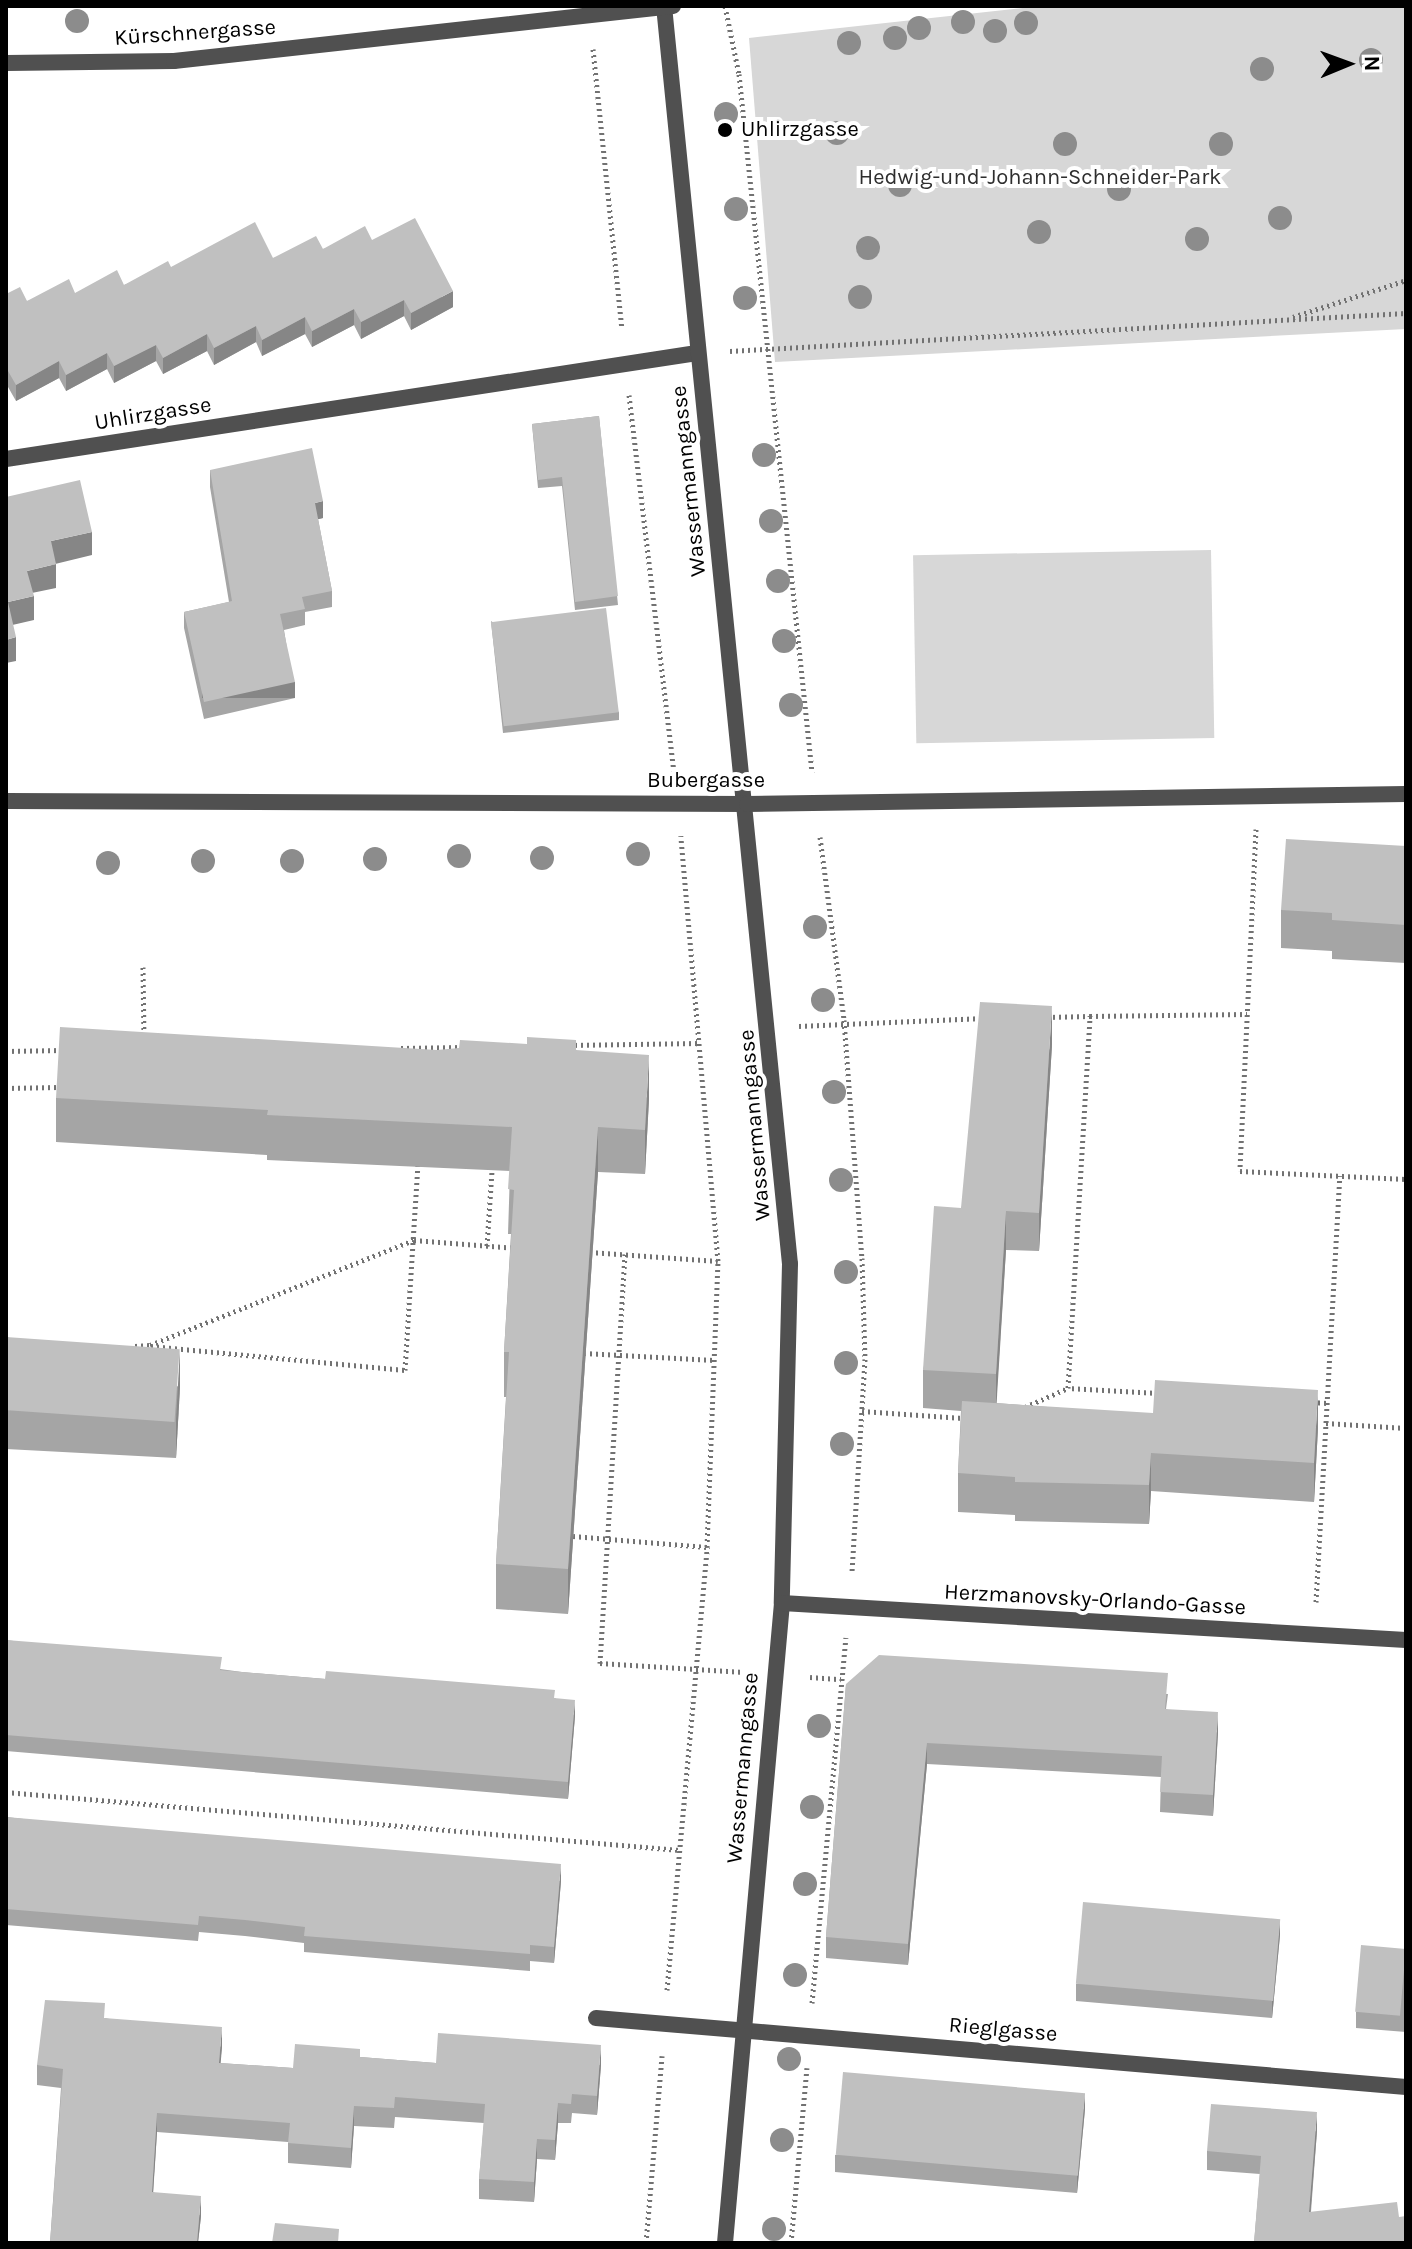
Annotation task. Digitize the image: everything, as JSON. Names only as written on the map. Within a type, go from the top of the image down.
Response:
[{"type":"street","name":"Kürschnergasse","points":[[6,63],[174,61],[667,7]]},
{"type":"street","name":"Wassermanngasse","points":[[667,7],[697,353],[747,804],[790,1264],[782,1603],[773,1674],[725,2243]]},
{"type":"street","name":"Uhlirzgasse","points":[[6,459],[697,353]]},
{"type":"street","name":"Bubergasse","points":[[6,801],[747,804],[1406,794]]},
{"type":"street","name":"Herzmanovsky-Orlando-Gasse","points":[[782,1603],[1406,1640]]},
{"type":"street","name":"Rieglgasse","points":[[596,2018],[1406,2087]]},
{"type":"path","points":[[590,16],[626,363],[678,804],[718,1261],[707,1547],[646,2243]]},
{"type":"path","points":[[1286,319],[1406,280]]},
{"type":"path","points":[[697,353],[1406,313]]},
{"type":"path","points":[[1258,796],[1240,1171],[1406,1179]]},
{"type":"path","points":[[143,967],[145,1050]]},
{"type":"path","points":[[1043,1017],[1247,1014]]},
{"type":"path","points":[[1068,1388],[1090,1016]]},
{"type":"path","points":[[768,1029],[844,1020],[997,1018]]},
{"type":"path","points":[[559,1046],[700,1043]]},
{"type":"path","points":[[386,1048],[480,1047]]},
{"type":"path","points":[[417,1048],[418,1063]]},
{"type":"path","points":[[6,1051],[68,1050]]},
{"type":"path","points":[[6,1088],[59,1087]]},
{"type":"path","points":[[123,1346],[150,1345],[405,1370],[418,1165]]},
{"type":"path","points":[[487,1246],[492,1170]]},
{"type":"path","points":[[1315,1635],[1340,1176]]},
{"type":"path","points":[[150,1345],[414,1240],[518,1248]]},
{"type":"path","points":[[590,1252],[718,1261]]},
{"type":"path","points":[[625,1254],[600,1663],[841,1679]]},
{"type":"path","points":[[584,1353],[714,1360]]},
{"type":"path","points":[[1009,1414],[1068,1388],[1175,1394]]},
{"type":"path","points":[[1297,1401],[1327,1403]]},
{"type":"path","points":[[862,1411],[963,1418]]},
{"type":"path","points":[[1326,1423],[1406,1428]]},
{"type":"path","points":[[573,1536],[707,1547]]},
{"type":"path","points":[[6,1792],[680,1850]]},
{"type":"green space","name":"Hedwig-und-Johann-Schneider-Park","points":[[1040,6],[1406,6],[1406,329],[775,362],[749,38]]},
{"type":"green space","points":[[1211,550],[1214,738],[916,743],[913,555]]},
{"type":"building","points":[[415,218],[453,291],[411,313],[404,300],[361,322],[354,309],[312,331],[305,317],[262,340],[256,326],[214,348],[207,334],[163,358],[156,345],[114,366],[107,353],[66,375],[59,361],[16,385],[6,372],[6,294],[20,287],[27,301],[69,279],[75,293],[117,270],[124,285],[168,261],[171,267],[255,222],[273,258],[316,236],[323,249],[365,226],[372,240]]},
{"type":"building","points":[[599,416],[618,596],[575,602],[562,477],[538,480],[532,424]]},
{"type":"building","points":[[312,448],[323,501],[315,503],[332,591],[302,597],[305,609],[280,614],[295,682],[204,702],[184,612],[232,601],[210,470]]},
{"type":"building","points":[[80,480],[92,532],[51,541],[56,564],[27,571],[34,596],[8,602],[16,637],[6,640],[6,497]]},
{"type":"building","points":[[606,608],[619,712],[504,726],[491,622]]},
{"type":"building","points":[[1286,839],[1406,846],[1406,925],[1332,920],[1332,913],[1281,910]]},
{"type":"building","points":[[980,1002],[1052,1006],[1039,1213],[1006,1211],[996,1374],[923,1370],[934,1206],[961,1208]]},
{"type":"building","points":[[60,1027],[437,1050],[459,1048],[460,1040],[527,1044],[527,1037],[576,1040],[576,1050],[649,1055],[645,1130],[598,1127],[568,1569],[496,1564],[509,1352],[504,1352],[514,1190],[508,1189],[512,1127],[267,1115],[268,1110],[56,1098]]},
{"type":"building","points":[[6,1337],[180,1349],[174,1422],[6,1410]]},
{"type":"building","points":[[1155,1380],[1318,1390],[1314,1463],[1151,1453],[1149,1485],[1015,1482],[1015,1477],[958,1473],[962,1401],[1153,1413]]},
{"type":"building","points":[[6,1640],[222,1657],[220,1670],[325,1679],[326,1671],[555,1690],[554,1698],[575,1700],[568,1782],[6,1735]]},
{"type":"building","points":[[879,1655],[1168,1673],[1165,1709],[1218,1712],[1213,1795],[1160,1792],[1162,1756],[927,1743],[908,1944],[826,1937],[846,1684]]},
{"type":"building","points":[[6,1817],[561,1864],[554,1947],[530,1945],[530,1954],[304,1936],[305,1927],[199,1916],[198,1925],[6,1909]]},
{"type":"building","points":[[1083,1902],[1280,1919],[1273,2001],[1076,1984]]},
{"type":"building","points":[[1361,1945],[1406,1949],[1400,2016],[1355,2012]]},
{"type":"building","points":[[45,2000],[105,2003],[104,2018],[222,2027],[219,2063],[293,2068],[295,2044],[360,2049],[360,2057],[436,2063],[438,2033],[601,2045],[597,2096],[572,2094],[571,2104],[558,2103],[555,2140],[537,2139],[534,2182],[479,2179],[485,2104],[395,2097],[394,2108],[354,2106],[351,2148],[288,2143],[290,2123],[157,2113],[152,2192],[201,2196],[197,2242],[206,2243],[50,2243],[63,2069],[37,2065]]},
{"type":"building","points":[[843,2072],[1085,2093],[1078,2176],[836,2155]]},
{"type":"building","points":[[1211,2104],[1317,2112],[1309,2212],[1397,2202],[1399,2217],[1406,2216],[1406,2243],[1254,2243],[1261,2156],[1207,2151]]},
{"type":"building","points":[[275,2223],[339,2229],[338,2243],[272,2243]]},
{"type":"place","name":"Uhlirzgasse","points":[[725,130]]}]
